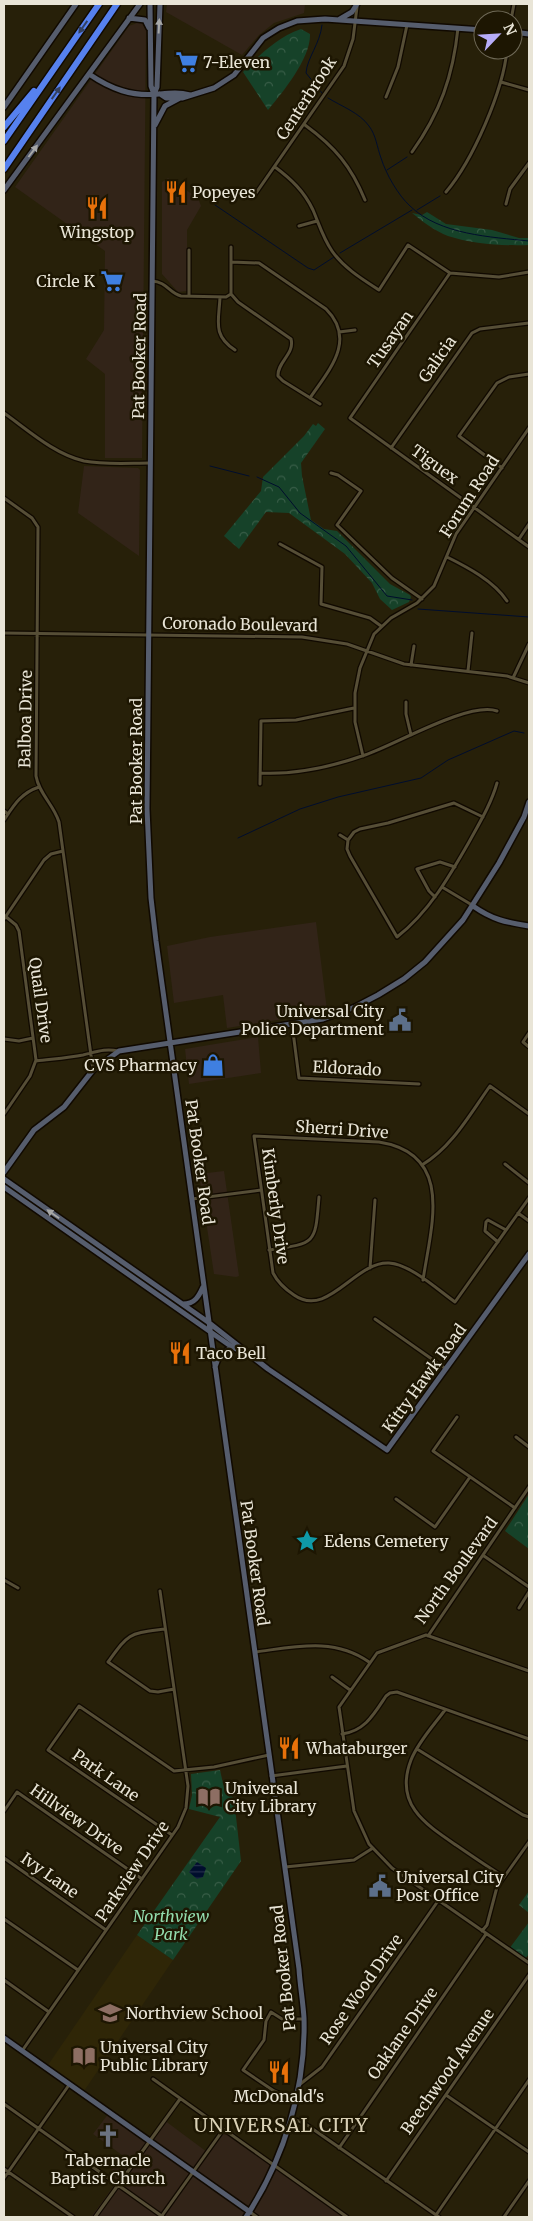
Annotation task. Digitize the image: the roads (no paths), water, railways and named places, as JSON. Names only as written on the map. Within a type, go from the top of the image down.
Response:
[{"type":"highway","points":[[4,141],[99,4]]},
{"type":"highway","points":[[4,170],[117,4]]},
{"type":"highway","points":[[4,128],[67,51]]},
{"type":"main road","points":[[4,107],[76,4]]},
{"type":"main road","name":"Pat Booker Road","points":[[150,4],[151,86],[154,94]]},
{"type":"main road","name":"Pat Booker Road","points":[[160,4],[157,87],[154,94],[153,128],[147,810],[150,870],[156,941],[285,1867],[304,2019],[296,2100],[274,2166],[248,2215]]},
{"type":"main road","points":[[337,19],[349,15],[357,4]]},
{"type":"main road","points":[[4,190],[138,5]]},
{"type":"main road","points":[[130,18],[145,20],[151,32]]},
{"type":"main road","points":[[153,128],[165,106],[190,95],[214,88],[234,75],[263,38],[279,28],[306,19],[355,20],[473,29]]},
{"type":"main road","points":[[89,74],[116,90],[129,93],[160,94],[175,92],[190,95]]},
{"type":"main road","points":[[160,94],[166,98],[182,98]]},
{"type":"main road","points":[[4,1172],[28,1137],[43,1121],[64,1106],[93,1070],[118,1051],[171,1041],[292,1024],[335,1015],[378,995],[404,979],[445,942],[473,906],[511,842],[529,802]]},
{"type":"main road","points":[[473,906],[488,917],[501,922],[529,926]]},
{"type":"main road","name":"Kitty Hawk Road","points":[[4,1179],[98,1249]]},
{"type":"main road","name":"Kitty Hawk Road","points":[[4,1187],[145,1281],[232,1347],[246,1353]]},
{"type":"main road","name":"Kitty Hawk Road","points":[[145,1281],[208,1322],[246,1353],[387,1450],[529,1254]]},
{"type":"main road","points":[[182,1304],[194,1301],[199,1297],[203,1286]]},
{"type":"main road","points":[[214,1367],[219,1356],[232,1347]]},
{"type":"main road","points":[[4,2038],[193,2173],[248,2215]]},
{"type":"street","name":"Centerbrook","points":[[254,196],[305,125],[344,66],[353,39],[357,4]]},
{"type":"street","points":[[386,97],[398,67],[407,25]]},
{"type":"street","points":[[412,152],[429,124],[449,80],[458,28]]},
{"type":"street","points":[[446,192],[482,130],[501,82],[505,60]]},
{"type":"street","points":[[501,82],[529,90]]},
{"type":"street","points":[[305,125],[332,146],[356,180],[365,200]]},
{"type":"street","points":[[506,204],[510,190],[529,163]]},
{"type":"street","points":[[275,168],[301,190],[317,221],[324,240],[337,258],[379,290],[408,245],[450,273],[499,277],[529,272]]},
{"type":"street","points":[[299,226],[317,221]]},
{"type":"street","points":[[230,247],[231,294],[238,302],[291,339],[292,349],[279,367],[278,376],[320,404]]},
{"type":"street","points":[[189,250],[189,296]]},
{"type":"street","points":[[231,262],[258,263],[326,309],[334,319],[339,332],[340,348],[338,356],[310,398]]},
{"type":"street","name":"Tusayan","points":[[350,418],[450,273]]},
{"type":"street","points":[[152,281],[160,282],[177,295],[220,297],[231,294]]},
{"type":"street","points":[[220,297],[219,333],[224,343],[235,350]]},
{"type":"street","name":"Galicia","points":[[391,448],[472,333],[480,329],[529,323]]},
{"type":"street","points":[[339,332],[355,330]]},
{"type":"street","points":[[502,468],[459,436],[497,383],[509,377],[529,374]]},
{"type":"street","points":[[4,413],[60,452],[74,458],[91,462],[150,463]]},
{"type":"street","name":"Tiguex","points":[[350,418],[529,547]]},
{"type":"street","name":"Forum Road","points":[[363,756],[354,708],[356,681],[374,634],[381,626],[422,599],[437,582],[456,534],[529,428]]},
{"type":"street","points":[[331,473],[338,475],[361,491],[337,525],[392,578],[422,599]]},
{"type":"street","name":"Balboa Drive","points":[[4,498],[30,516],[38,527],[36,776],[39,788],[57,817],[93,1070]]},
{"type":"street","points":[[518,540],[529,524]]},
{"type":"street","points":[[280,544],[322,567],[321,604],[370,618],[381,626]]},
{"type":"street","points":[[447,556],[500,592],[507,601]]},
{"type":"street","name":"Coronado Boulevard","points":[[4,633],[149,634],[327,639],[386,659],[411,665],[468,671],[513,678],[529,683]]},
{"type":"street","points":[[468,671],[472,633]]},
{"type":"street","points":[[513,678],[529,644]]},
{"type":"street","points":[[411,665],[414,646]]},
{"type":"street","points":[[406,702],[406,714],[411,735]]},
{"type":"street","points":[[260,784],[261,721],[296,720],[354,708]]},
{"type":"street","points":[[260,773],[286,774],[311,770],[363,756],[476,709],[486,708],[496,711]]},
{"type":"street","points":[[483,817],[454,803],[396,821],[360,829],[354,832],[348,840],[350,856],[397,936],[415,921],[442,887],[483,817],[492,800],[497,782]]},
{"type":"street","points":[[4,820],[22,795],[28,790],[39,788]]},
{"type":"street","points":[[4,811],[8,814]]},
{"type":"street","points":[[340,835],[348,840]]},
{"type":"street","points":[[5,918],[44,860],[51,854],[63,851]]},
{"type":"street","points":[[435,897],[429,891],[417,869],[440,862],[454,867]]},
{"type":"street","points":[[442,887],[473,906]]},
{"type":"street","name":"Quail Drive","points":[[4,1114],[30,1076],[36,1062],[19,931],[16,925],[5,918]]},
{"type":"street","name":"Eldorado","points":[[292,1024],[299,1078],[419,1084]]},
{"type":"street","points":[[529,1033],[523,1042],[529,1047]]},
{"type":"street","points":[[4,1039],[19,1041],[33,1038]]},
{"type":"street","points":[[36,1062],[108,1049],[118,1051]]},
{"type":"street","points":[[422,1165],[435,1157],[448,1144],[490,1086],[529,1114]]},
{"type":"street","name":"Sherri Drive","points":[[254,1136],[391,1144],[408,1150],[422,1165],[432,1184],[434,1201],[423,1280]]},
{"type":"street","name":"Kimberly Drive","points":[[254,1136],[273,1273],[279,1283],[302,1300],[308,1302],[319,1300],[370,1268],[383,1263],[395,1263],[455,1302],[498,1242]]},
{"type":"street","points":[[505,1164],[529,1183]]},
{"type":"street","points":[[192,1199],[261,1190]]},
{"type":"street","points":[[269,1250],[302,1246],[309,1242],[316,1230],[319,1197]]},
{"type":"street","points":[[506,1230],[492,1220],[486,1222],[485,1231],[498,1242],[529,1198]]},
{"type":"street","points":[[370,1268],[375,1200]]},
{"type":"street","points":[[518,1213],[529,1221]]},
{"type":"street","points":[[375,1319],[447,1369]]},
{"type":"street","points":[[457,1417],[433,1451],[514,1508]]},
{"type":"street","points":[[516,1437],[529,1447]]},
{"type":"street","points":[[396,1500],[435,1527],[470,1477]]},
{"type":"street","name":"North Boulevard","points":[[529,1487],[428,1636],[426,1635],[377,1653],[339,1707],[354,1811],[362,1832],[372,1848],[392,1868],[529,1964]]},
{"type":"street","points":[[484,1556],[529,1587]]},
{"type":"street","points":[[4,1580],[18,1588]]},
{"type":"street","name":"Parkview Drive","points":[[22,2051],[172,1836],[183,1815],[187,1801],[188,1786],[160,1591]]},
{"type":"street","points":[[519,1608],[529,1592]]},
{"type":"street","points":[[165,1629],[131,1634],[108,1662],[150,1691],[158,1692],[174,1689]]},
{"type":"street","points":[[428,1636],[529,1671]]},
{"type":"street","points":[[254,1652],[315,1644],[327,1645],[354,1653],[369,1662]]},
{"type":"street","points":[[332,1677],[350,1690]]},
{"type":"street","points":[[342,1734],[355,1731],[366,1725],[390,1693],[396,1692],[529,1739]]},
{"type":"street","name":"Park Lane","points":[[172,1836],[48,1750],[79,1706],[169,1769],[186,1771]]},
{"type":"street","points":[[445,1710],[417,1750],[406,1777],[408,1796],[414,1810],[434,1830],[504,1878]]},
{"type":"street","points":[[417,1750],[529,1817]]},
{"type":"street","points":[[186,1771],[269,1755]]},
{"type":"street","points":[[271,1776],[347,1766]]},
{"type":"street","name":"Hillview Drive","points":[[4,1811],[17,1792],[142,1879]]},
{"type":"street","points":[[482,1931],[487,1925],[494,1894],[529,1842]]},
{"type":"street","points":[[285,1867],[354,1860],[372,1848]]},
{"type":"street","name":"Ivy Lane","points":[[4,1858],[106,1930]]},
{"type":"street","name":"Rose Wood Drive","points":[[298,2086],[322,2067],[438,1900]]},
{"type":"street","points":[[4,1919],[78,1970]]},
{"type":"street","name":"Oaklane Drive","points":[[339,2148],[486,1934]]},
{"type":"street","name":"Beechwood Avenue","points":[[386,2181],[529,1975]]},
{"type":"street","points":[[4,1980],[49,2012]]},
{"type":"street","points":[[296,2100],[274,2091],[243,2070],[261,2047],[264,2040],[266,2022],[271,2012],[282,2019],[304,2019]]},
{"type":"street","points":[[153,2079],[345,2217]]},
{"type":"street","points":[[291,2117],[437,2216],[529,2080]]},
{"type":"street","points":[[4,2178],[69,2085]]},
{"type":"street","points":[[446,2095],[529,2152]]},
{"type":"street","points":[[95,2217],[180,2099]]},
{"type":"street","points":[[4,2104],[162,2217],[223,2130]]},
{"type":"street","points":[[4,2169],[73,2217]]},
{"type":"street","points":[[504,2217],[529,2181]]},
{"type":"street","points":[[248,2215],[257,2217]]},
{"type":"water","points":[[197,1862],[206,1868],[203,1877],[197,1879],[189,1872]]},
{"type":"waterway","points":[[322,25],[306,73],[322,93]]},
{"type":"waterway","points":[[328,98],[356,114],[369,126],[375,137],[383,164],[393,184],[410,206],[422,216],[451,229],[466,233],[529,241]]},
{"type":"waterway","points":[[387,170],[407,157]]},
{"type":"waterway","points":[[417,210],[440,196]]},
{"type":"waterway","points":[[215,205],[308,268],[314,270],[334,257]]},
{"type":"waterway","points":[[340,253],[412,210]]},
{"type":"waterway","points":[[210,466],[249,476]]},
{"type":"waterway","points":[[257,477],[279,487],[300,513],[346,546],[387,596],[412,600]]},
{"type":"waterway","points":[[418,609],[529,617]]},
{"type":"waterway","points":[[238,838],[300,809],[338,797],[421,778],[448,760],[514,731],[524,733]]},
{"type":"place","name":"7-Eleven","points":[[187,62]]},
{"type":"place","name":"Popeyes","points":[[176,192]]},
{"type":"place","name":"Wingstop","points":[[97,208]]},
{"type":"place","name":"Circle K","points":[[112,281]]},
{"type":"place","name":"Universal City Police Department","points":[[400,1020]]},
{"type":"place","name":"CVS Pharmacy","points":[[213,1065]]},
{"type":"place","name":"Taco Bell","points":[[180,1353]]},
{"type":"place","name":"Edens Cemetery","points":[[307,1541]]},
{"type":"place","name":"Whataburger","points":[[289,1748]]},
{"type":"place","name":"Universal City Library","points":[[209,1797]]},
{"type":"place","name":"Universal City Post Office","points":[[380,1886]]},
{"type":"place","name":"Northview School","points":[[110,2013]]},
{"type":"place","name":"Universal City Public Library","points":[[84,2056]]},
{"type":"place","name":"McDonald's","points":[[279,2072]]},
{"type":"place","name":"Tabernacle Baptist Church","points":[[108,2136]]},
{"type":"district","name":"UNIVERSAL CITY","points":[[281,2125]]},
{"type":"park label","name":"Northview Park","points":[[171,1925]]}]
